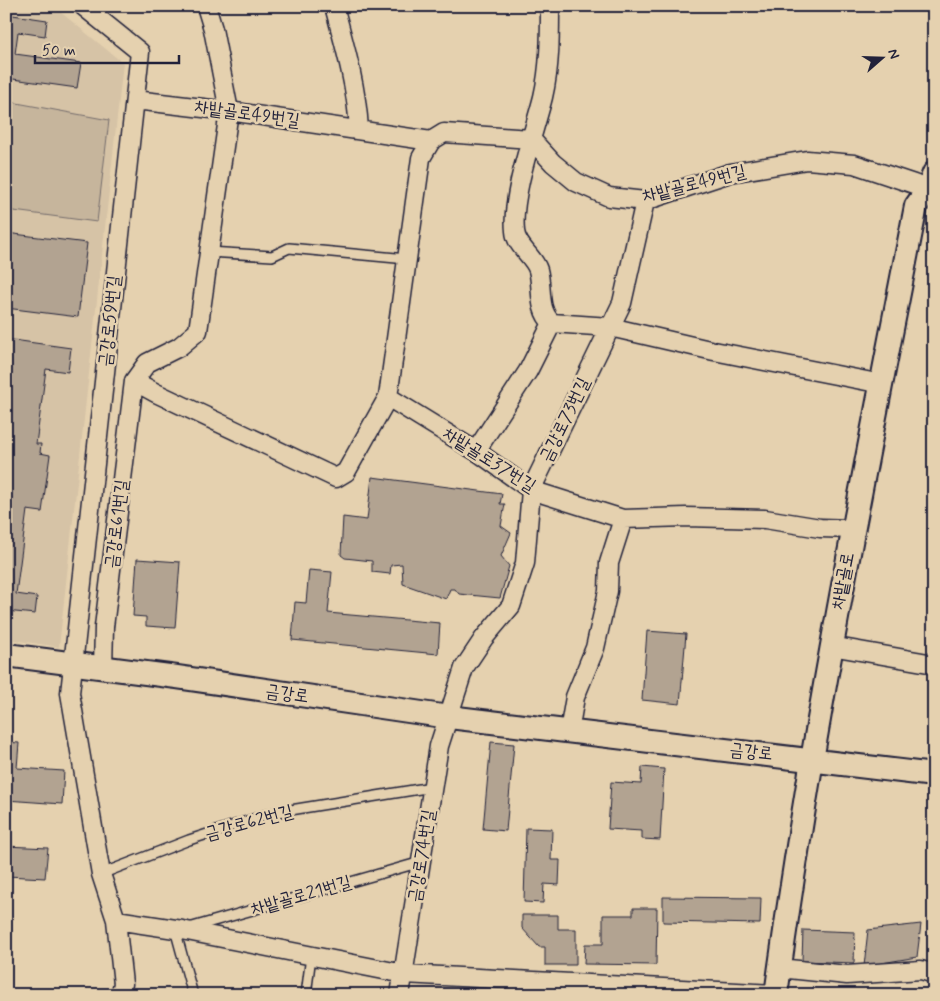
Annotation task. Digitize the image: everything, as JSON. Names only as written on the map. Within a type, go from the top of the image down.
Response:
[{"type":"street","name":"금강로59번길","points":[[72,664],[140,52],[83,6]]},
{"type":"street","points":[[206,6],[213,29],[229,111],[198,331],[179,347],[148,362],[134,381],[326,475],[336,478],[346,472],[388,397],[421,158],[431,141]]},
{"type":"street","points":[[550,6],[547,70],[543,96],[531,139],[518,199],[514,232],[520,244],[538,268],[545,317],[552,324],[610,327],[714,351],[882,384]]},
{"type":"street","points":[[338,7],[358,112],[359,130]]},
{"type":"street","name":"차밭골로49번길","points":[[135,100],[229,111],[431,141],[444,133],[531,139],[552,163],[576,182],[609,197],[644,201],[730,173],[807,160],[854,164],[932,185]]},
{"type":"street","name":"차밭골로","points":[[776,994],[810,759],[853,528],[916,206],[932,185]]},
{"type":"street","name":"금강로73번길","points":[[449,718],[464,668],[484,638],[511,606],[525,563],[531,490],[622,303],[644,201]]},
{"type":"street","points":[[476,451],[528,371],[552,324]]},
{"type":"street","name":"금강로61번길","points":[[103,668],[104,626],[134,381]]},
{"type":"street","name":"차밭골로37번길","points":[[388,397],[476,451],[531,490],[623,519],[686,517],[764,519],[820,528],[853,528]]},
{"type":"street","points":[[569,732],[575,697],[595,648],[608,590],[610,563],[623,519]]},
{"type":"street","points":[[831,646],[934,664]]},
{"type":"street","name":"금강로","points":[[6,655],[449,718],[934,774]]},
{"type":"street","points":[[72,664],[70,693],[100,874],[116,920],[123,984],[120,995]]},
{"type":"street","name":"금강로74번길","points":[[400,995],[439,746],[449,718]]},
{"type":"street","name":"차밭골로21번길","points":[[116,920],[178,929],[404,974],[776,994]]},
{"type":"street","points":[[780,968],[847,976],[921,970],[934,974]]},
{"type":"lane","points":[[210,252],[272,256],[289,248],[407,259]]},
{"type":"lane","name":"금강로62번길","points":[[100,874],[189,840],[272,813],[432,787]]},
{"type":"lane","name":"차밭골로21번길","points":[[178,929],[421,862]]},
{"type":"lane","points":[[178,929],[193,995]]},
{"type":"lane","points":[[306,995],[311,956]]},
{"type":"shaded area","points":[[6,6],[53,6],[123,63],[59,647],[6,639]]},
{"type":"shaded area","points":[[6,101],[109,120],[97,222],[6,210]]},
{"type":"building","points":[[6,14],[47,20],[45,36],[18,32],[15,54],[81,63],[77,88],[6,78],[9,31],[6,30]]},
{"type":"building","points":[[6,233],[87,243],[78,317],[6,308]]},
{"type":"building","points":[[6,339],[71,348],[68,372],[46,369],[36,444],[41,444],[40,453],[50,455],[42,512],[27,510],[16,594],[37,597],[35,614],[6,611],[6,393],[8,376],[6,376]]},
{"type":"building","points":[[372,477],[502,494],[500,504],[505,504],[501,526],[511,533],[501,556],[509,566],[500,598],[459,594],[455,589],[450,589],[446,599],[403,584],[402,564],[391,565],[390,574],[372,572],[372,561],[345,558],[341,555],[343,517],[367,520]]},
{"type":"building","points":[[137,559],[180,562],[175,628],[146,626],[146,617],[133,616]]},
{"type":"building","points":[[309,570],[332,572],[328,613],[440,623],[438,654],[292,640],[295,602],[306,603]]},
{"type":"building","points":[[647,631],[686,634],[680,704],[642,700]]},
{"type":"building","points":[[6,742],[19,743],[17,768],[64,771],[62,804],[6,800]]},
{"type":"building","points":[[491,742],[514,744],[506,831],[483,829]]},
{"type":"building","points":[[642,767],[664,769],[660,840],[642,839],[642,831],[608,829],[611,782],[641,784]]},
{"type":"building","points":[[526,828],[552,829],[551,860],[560,860],[559,885],[544,884],[543,903],[524,902]]},
{"type":"building","points":[[6,846],[48,848],[45,878],[6,876]]},
{"type":"building","points":[[663,897],[761,898],[760,924],[663,922]]},
{"type":"building","points":[[633,908],[657,908],[656,965],[584,964],[585,944],[603,944],[603,915],[633,915]]},
{"type":"building","points":[[522,915],[558,915],[558,929],[576,929],[576,965],[545,965],[545,947],[539,947],[522,928]]},
{"type":"building","points":[[921,924],[917,957],[864,966],[868,930]]},
{"type":"building","points":[[803,930],[855,932],[854,963],[802,961]]}]
